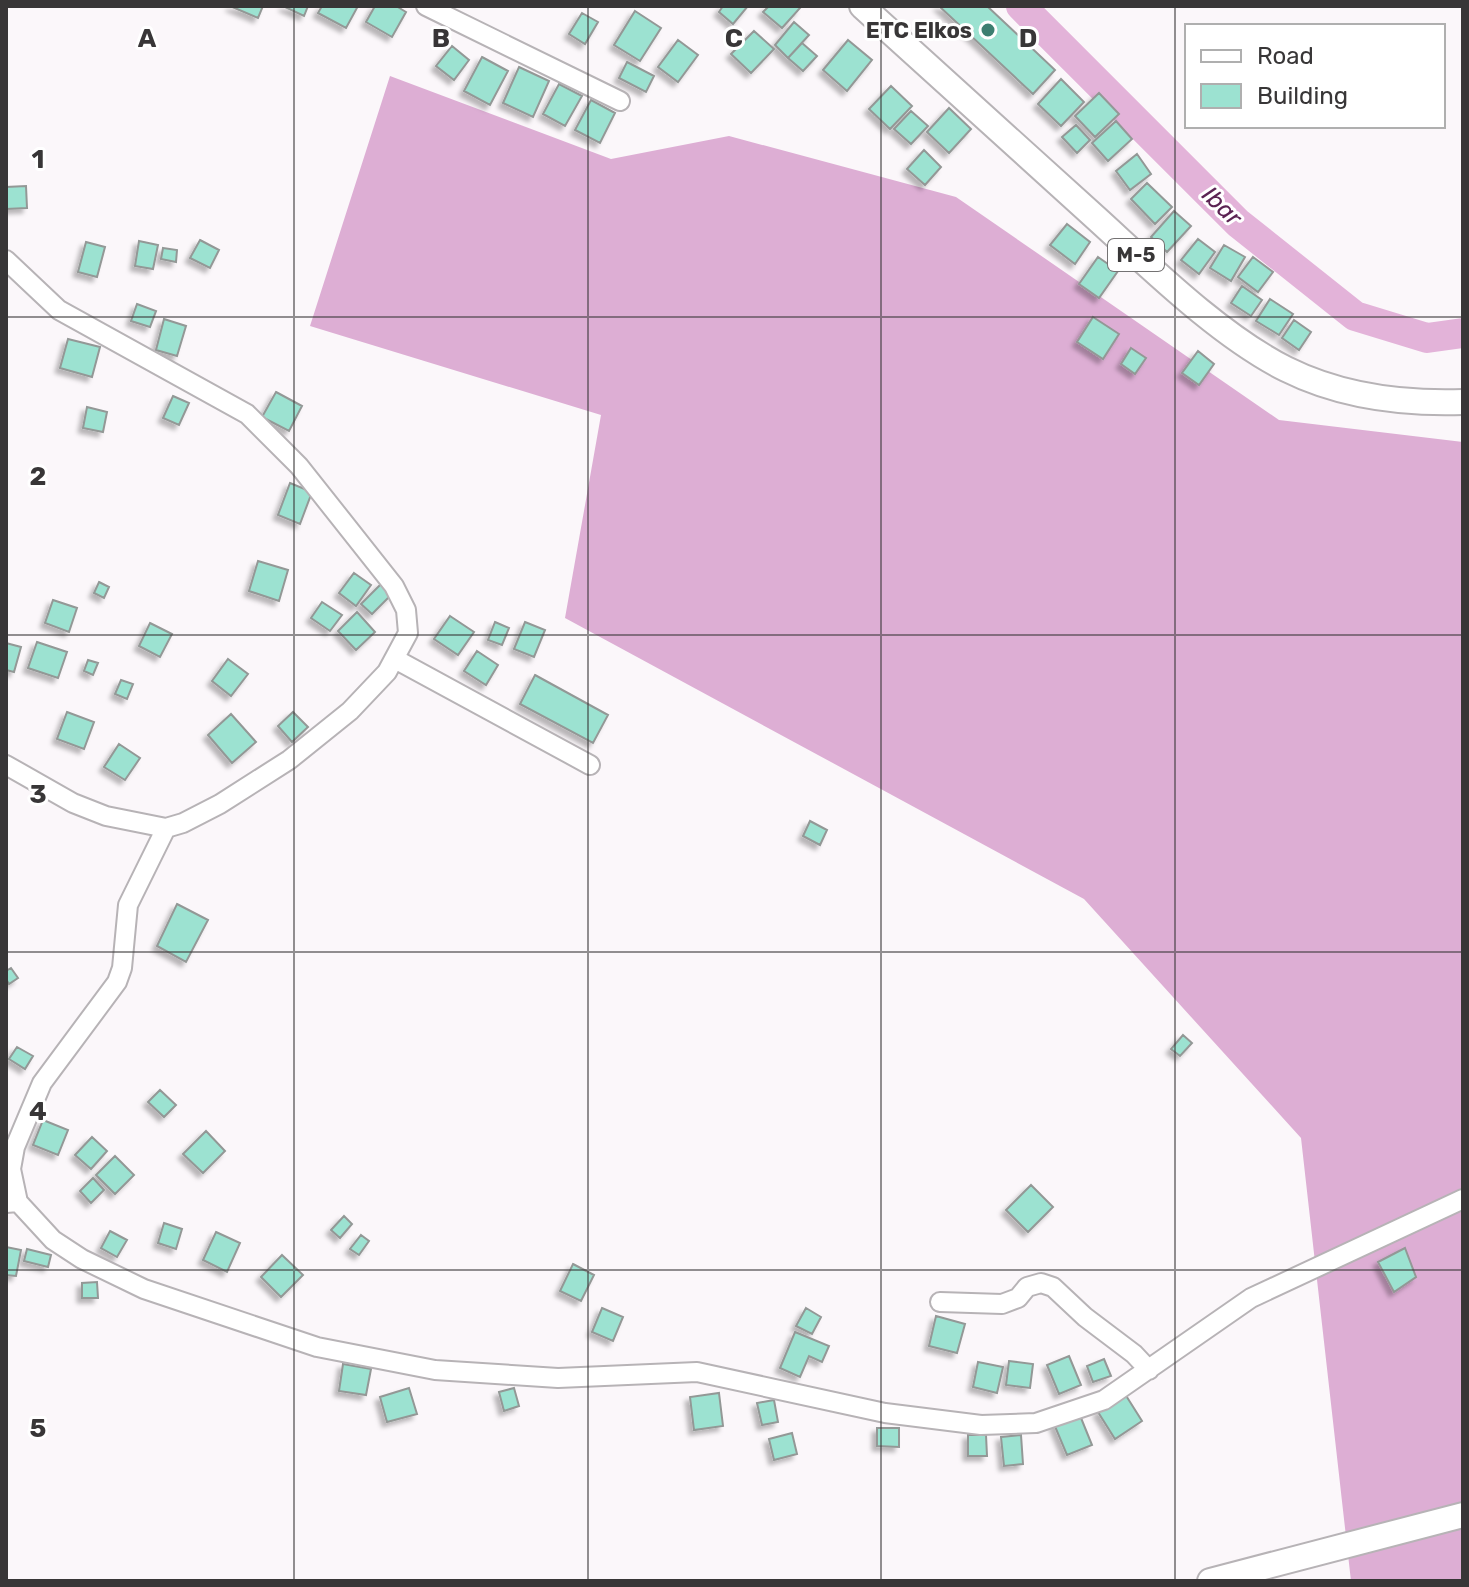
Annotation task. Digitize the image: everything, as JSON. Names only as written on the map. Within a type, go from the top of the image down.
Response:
[{"type":"main road","name":"M-5","points":[[862,6],[1145,263],[1250,348],[1287,369],[1355,393],[1430,403],[1463,402]]},
{"type":"main road","points":[[1210,1581],[1463,1515]]},
{"type":"street","points":[[426,6],[620,101]]},
{"type":"street","points":[[6,260],[59,310],[247,414],[299,466],[401,598],[406,610],[408,633],[387,672],[350,711],[289,760],[220,804],[183,823],[166,828],[106,816],[73,803],[6,765]]},
{"type":"street","points":[[395,659],[590,765]]},
{"type":"street","points":[[166,828],[128,905],[122,968],[117,982],[42,1083],[15,1147],[11,1169],[12,1202],[53,1240],[82,1259],[144,1289],[317,1347],[435,1370],[558,1378],[697,1372],[885,1413],[981,1425],[1036,1423],[1104,1400],[1251,1298],[1463,1199]]},
{"type":"street","points":[[940,1302],[1002,1304],[1018,1298],[1027,1287],[1041,1283],[1053,1287],[1149,1370]]},
{"type":"shaded area","points":[[390,76],[611,159],[729,136],[956,197],[1279,420],[1463,442],[1463,1581],[1351,1581],[1301,1138],[1084,899],[565,618],[601,415],[310,326]]},
{"type":"building","points":[[230,6],[263,6],[258,18]]},
{"type":"building","points":[[283,6],[308,6],[304,16]]},
{"type":"building","points":[[322,6],[358,6],[346,28],[318,13]]},
{"type":"building","points":[[375,6],[396,6],[406,12],[392,37],[366,22]]},
{"type":"building","points":[[723,6],[748,6],[733,24],[719,12]]},
{"type":"building","points":[[769,6],[800,8],[782,28],[763,12]]},
{"type":"building","points":[[939,6],[987,6],[1055,70],[1033,94]]},
{"type":"building","points":[[635,11],[661,28],[640,61],[614,45]]},
{"type":"building","points":[[582,13],[598,22],[585,44],[569,34]]},
{"type":"building","points":[[794,22],[809,35],[788,58],[775,45]]},
{"type":"building","points":[[754,31],[774,49],[751,73],[731,54]]},
{"type":"building","points":[[678,40],[698,55],[678,82],[658,67]]},
{"type":"building","points":[[848,40],[872,60],[847,91],[823,70]]},
{"type":"building","points":[[802,43],[817,56],[803,71],[788,58]]},
{"type":"building","points":[[452,46],[469,60],[454,80],[436,66]]},
{"type":"building","points":[[482,57],[508,71],[490,105],[464,91]]},
{"type":"building","points":[[627,62],[654,76],[646,92],[619,78]]},
{"type":"building","points":[[519,67],[549,81],[533,117],[503,103]]},
{"type":"building","points":[[1061,79],[1084,102],[1061,126],[1038,104]]},
{"type":"building","points":[[559,84],[582,96],[565,126],[543,114]]},
{"type":"building","points":[[891,86],[912,106],[890,129],[869,109]]},
{"type":"building","points":[[1099,93],[1119,114],[1095,137],[1075,116]]},
{"type":"building","points":[[591,100],[615,113],[600,143],[575,130]]},
{"type":"building","points":[[949,108],[971,129],[949,153],[927,132]]},
{"type":"building","points":[[911,111],[928,126],[911,144],[894,129]]},
{"type":"building","points":[[1116,121],[1132,139],[1108,161],[1092,143]]},
{"type":"building","points":[[1076,125],[1090,140],[1077,153],[1062,137]]},
{"type":"building","points":[[924,150],[941,167],[925,185],[907,169]]},
{"type":"building","points":[[1137,154],[1151,174],[1130,190],[1116,171]]},
{"type":"building","points":[[1147,183],[1172,207],[1155,224],[1131,199]]},
{"type":"building","points":[[26,186],[27,208],[6,209],[6,187]]},
{"type":"building","points":[[1174,211],[1191,226],[1167,252],[1151,237]]},
{"type":"building","points":[[1067,224],[1090,242],[1075,264],[1050,245]]},
{"type":"building","points":[[1198,239],[1215,252],[1199,274],[1181,260]]},
{"type":"building","points":[[200,240],[219,250],[210,268],[190,258]]},
{"type":"building","points":[[139,241],[158,245],[153,269],[135,266]]},
{"type":"building","points":[[86,242],[105,247],[97,277],[78,272]]},
{"type":"building","points":[[1224,245],[1245,257],[1231,281],[1210,268]]},
{"type":"building","points":[[163,248],[177,250],[176,262],[161,259]]},
{"type":"building","points":[[1098,257],[1118,271],[1099,298],[1079,284]]},
{"type":"building","points":[[1253,257],[1273,272],[1258,292],[1238,277]]},
{"type":"building","points":[[1242,286],[1262,300],[1251,316],[1231,303]]},
{"type":"building","points":[[1270,299],[1293,314],[1279,335],[1256,321]]},
{"type":"building","points":[[137,304],[156,311],[150,327],[131,321]]},
{"type":"building","points":[[1093,317],[1119,334],[1103,359],[1077,342]]},
{"type":"building","points":[[164,319],[186,326],[177,356],[156,350]]},
{"type":"building","points":[[1294,320],[1311,332],[1299,350],[1282,338]]},
{"type":"building","points":[[68,339],[100,347],[92,377],[60,368]]},
{"type":"building","points":[[1131,348],[1146,358],[1135,374],[1121,364]]},
{"type":"building","points":[[1198,351],[1214,364],[1199,385],[1182,373]]},
{"type":"building","points":[[276,392],[302,406],[289,431],[262,417]]},
{"type":"building","points":[[173,396],[189,403],[179,425],[163,418]]},
{"type":"building","points":[[87,407],[107,412],[103,432],[83,428]]},
{"type":"building","points":[[290,483],[312,492],[300,524],[278,515]]},
{"type":"building","points":[[258,561],[288,570],[279,601],[249,591]]},
{"type":"building","points":[[354,573],[371,585],[356,606],[339,593]]},
{"type":"building","points":[[99,582],[109,587],[104,598],[94,593]]},
{"type":"building","points":[[382,583],[392,594],[372,614],[361,604]]},
{"type":"building","points":[[53,600],[77,608],[69,632],[45,623]]},
{"type":"building","points":[[322,602],[342,615],[330,631],[311,618]]},
{"type":"building","points":[[357,612],[375,632],[356,650],[338,631]]},
{"type":"building","points":[[450,616],[474,632],[458,655],[434,639]]},
{"type":"building","points":[[495,622],[509,628],[502,645],[488,640]]},
{"type":"building","points":[[525,622],[545,630],[534,657],[514,649]]},
{"type":"building","points":[[150,623],[172,634],[160,657],[139,646]]},
{"type":"building","points":[[37,642],[67,652],[58,678],[28,668]]},
{"type":"building","points":[[6,643],[21,647],[14,672],[6,670]]},
{"type":"building","points":[[477,651],[498,665],[486,685],[464,671]]},
{"type":"building","points":[[228,659],[248,674],[231,696],[212,681]]},
{"type":"building","points":[[88,660],[98,663],[93,675],[84,671]]},
{"type":"building","points":[[535,675],[608,715],[593,743],[520,704]]},
{"type":"building","points":[[121,680],[133,684],[127,699],[115,694]]},
{"type":"building","points":[[67,712],[94,722],[84,749],[57,739]]},
{"type":"building","points":[[293,712],[308,727],[292,742],[278,726]]},
{"type":"building","points":[[231,714],[256,742],[232,763],[208,735]]},
{"type":"building","points":[[119,744],[140,758],[125,780],[104,767]]},
{"type":"building","points":[[810,821],[827,830],[820,845],[803,836]]},
{"type":"building","points":[[177,904],[208,920],[186,962],[157,946]]},
{"type":"building","points":[[11,968],[18,978],[9,984],[6,971]]},
{"type":"building","points":[[1183,1035],[1192,1043],[1180,1056],[1171,1049]]},
{"type":"building","points":[[17,1047],[33,1056],[25,1069],[9,1059]]},
{"type":"building","points":[[160,1090],[176,1105],[164,1117],[148,1102]]},
{"type":"building","points":[[43,1120],[68,1130],[58,1155],[33,1145]]},
{"type":"building","points":[[206,1131],[225,1151],[203,1173],[183,1154]]},
{"type":"building","points":[[92,1137],[107,1151],[91,1169],[75,1155]]},
{"type":"building","points":[[115,1156],[134,1175],[115,1194],[96,1175]]},
{"type":"building","points":[[93,1178],[104,1190],[91,1203],[80,1191]]},
{"type":"building","points":[[1031,1185],[1053,1207],[1028,1232],[1006,1210]]},
{"type":"building","points":[[344,1216],[352,1224],[340,1238],[331,1230]]},
{"type":"building","points":[[164,1223],[182,1229],[176,1249],[158,1243]]},
{"type":"building","points":[[110,1231],[127,1240],[117,1257],[101,1248]]},
{"type":"building","points":[[216,1232],[240,1243],[227,1272],[203,1260]]},
{"type":"building","points":[[361,1235],[369,1241],[359,1255],[350,1249]]},
{"type":"building","points":[[6,1247],[21,1250],[16,1276],[6,1275]]},
{"type":"building","points":[[1405,1248],[1416,1277],[1394,1292],[1378,1262]]},
{"type":"building","points":[[27,1249],[51,1255],[48,1267],[24,1261]]},
{"type":"building","points":[[282,1255],[303,1275],[281,1297],[261,1277]]},
{"type":"building","points":[[573,1264],[594,1275],[581,1301],[560,1291]]},
{"type":"building","points":[[97,1282],[98,1298],[82,1298],[82,1283]]},
{"type":"building","points":[[602,1308],[623,1317],[613,1341],[592,1332]]},
{"type":"building","points":[[806,1308],[821,1317],[812,1334],[796,1326]]},
{"type":"building","points":[[936,1316],[965,1324],[957,1353],[929,1346]]},
{"type":"building","points":[[795,1332],[829,1346],[822,1362],[809,1356],[800,1377],[780,1368]]},
{"type":"building","points":[[1069,1356],[1081,1385],[1059,1394],[1047,1365]]},
{"type":"building","points":[[1104,1359],[1111,1376],[1093,1382],[1087,1366]]},
{"type":"building","points":[[1009,1361],[1033,1364],[1030,1388],[1006,1385]]},
{"type":"building","points":[[978,1362],[1003,1367],[997,1393],[973,1387]]},
{"type":"building","points":[[343,1364],[371,1369],[366,1395],[339,1391]]},
{"type":"building","points":[[409,1388],[417,1414],[387,1422],[380,1397]]},
{"type":"building","points":[[514,1388],[519,1406],[504,1411],[499,1392]]},
{"type":"building","points":[[719,1393],[723,1426],[694,1430],[690,1397]]},
{"type":"building","points":[[1125,1394],[1142,1421],[1115,1439],[1098,1412]]},
{"type":"building","points":[[774,1400],[778,1422],[762,1425],[757,1403]]},
{"type":"building","points":[[1079,1413],[1092,1445],[1067,1455],[1054,1424]]},
{"type":"building","points":[[877,1428],[899,1428],[899,1447],[877,1446]]},
{"type":"building","points":[[792,1433],[797,1454],[774,1460],[769,1439]]},
{"type":"building","points":[[968,1435],[986,1435],[987,1456],[968,1456]]},
{"type":"building","points":[[1021,1435],[1023,1464],[1004,1466],[1001,1437]]},
{"type":"waterway","name":"Ibar","points":[[1021,6],[1238,223],[1355,316],[1427,338],[1463,333]]},
{"type":"place","name":"ETC Elkos","points":[[988,30]]}]
